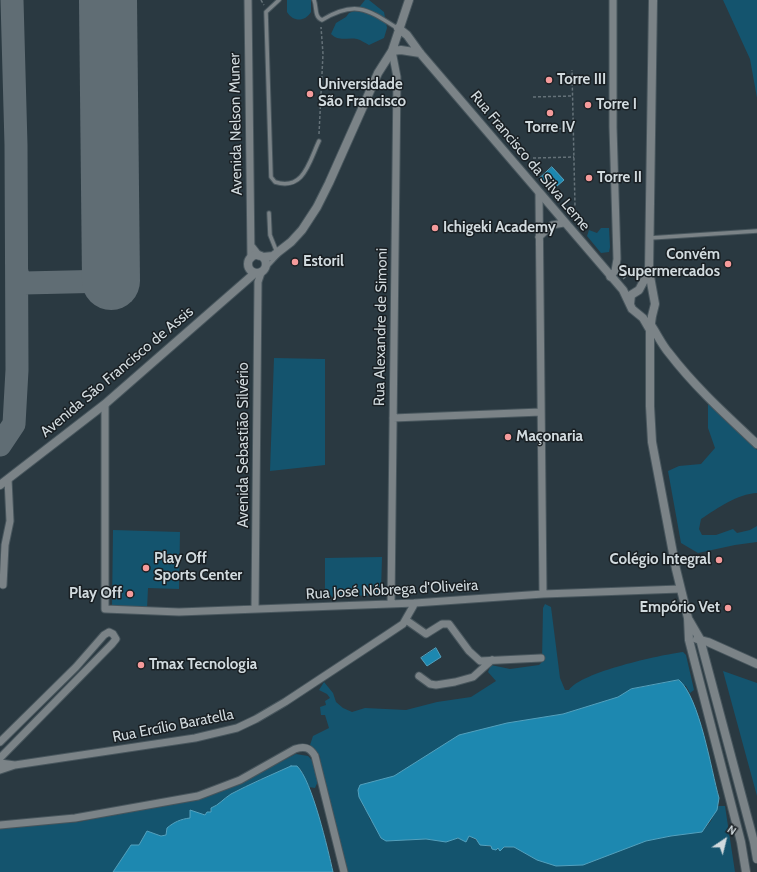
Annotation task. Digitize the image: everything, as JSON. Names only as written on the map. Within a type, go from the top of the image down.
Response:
[{"type":"street","name":"Avenida Nelson Muner","points":[[248,0],[251,258]]},
{"type":"street","points":[[252,247],[261,256],[266,266],[256,273],[249,262],[251,258],[261,256],[278,253],[302,230],[317,207],[378,73],[392,51],[398,28],[409,0]]},
{"type":"street","points":[[610,276],[615,271],[617,259],[613,127],[613,0]]},
{"type":"street","points":[[653,0],[648,271],[655,304],[650,328],[650,406],[652,442],[680,589],[688,618],[690,640],[741,842],[746,872]]},
{"type":"street","name":"Rua Francisco da Silva Leme","points":[[398,28],[407,35],[420,53],[539,194],[619,286],[630,304]]},
{"type":"street","points":[[392,51],[401,50],[420,53]]},
{"type":"street","name":"Rua Alexandre de Simoni","points":[[391,604],[397,77],[392,51]]},
{"type":"street","points":[[539,194],[538,237],[543,594]]},
{"type":"street","points":[[538,237],[552,226],[564,223]]},
{"type":"street","points":[[648,271],[638,290],[631,295],[630,304],[632,309],[640,315],[667,351],[715,404],[757,444]]},
{"type":"street","name":"Avenida Sebastião Silvério","points":[[255,609],[258,282],[256,279],[256,273]]},
{"type":"street","name":"Avenida São Francisco de Assis","points":[[0,485],[104,404],[256,273]]},
{"type":"street","points":[[619,286],[638,290],[648,290],[653,294]]},
{"type":"street","points":[[640,315],[649,314],[653,310]]},
{"type":"street","points":[[651,357],[658,349],[667,351]]},
{"type":"street","name":"Rua José Nóbrega d'Oliveira","points":[[104,404],[104,609],[179,612],[415,603],[543,594],[680,589]]},
{"type":"street","points":[[393,418],[541,412]]},
{"type":"street","points":[[3,585],[5,545],[10,521],[8,479]]},
{"type":"street","name":"Rua Ercílio Baratella","points":[[14,766],[195,738],[237,728],[285,702],[385,636],[406,620],[415,603]]},
{"type":"street","points":[[688,618],[700,639],[754,842],[757,860]]},
{"type":"street","points":[[406,620],[426,634],[442,624],[447,623],[453,628],[476,660],[541,658]]},
{"type":"street","points":[[0,742],[76,667],[104,635],[109,632],[114,634],[116,639],[112,644],[0,758]]},
{"type":"street","points":[[690,640],[700,639],[757,664]]},
{"type":"street","points":[[419,676],[430,684],[449,684],[473,677],[492,660]]},
{"type":"street","points":[[0,825],[75,818],[198,796],[240,780],[295,749],[303,747],[310,750],[315,756],[344,872]]},
{"type":"street","points":[[0,763],[14,766]]},
{"type":"street","points":[[0,770],[14,766]]},
{"type":"lane","points":[[278,0],[266,12],[271,177],[275,182],[288,185],[295,182],[303,175],[319,141]]},
{"type":"lane","points":[[314,0],[317,17],[319,19],[322,20],[336,9],[348,5],[359,6],[370,10],[398,28]]},
{"type":"lane","points":[[256,273],[277,258],[278,253],[270,235],[269,212]]},
{"type":"lane","points":[[649,238],[757,231]]},
{"type":"path","points":[[319,19],[323,36],[319,141]]},
{"type":"path","points":[[566,214],[575,207],[572,70]]},
{"type":"path","points":[[533,97],[572,96]]},
{"type":"path","points":[[534,130],[573,128]]},
{"type":"path","points":[[534,158],[574,156]]},
{"type":"shaded area","points":[[287,0],[311,0],[311,12],[306,18],[299,20],[292,18],[287,12]]},
{"type":"shaded area","points":[[365,0],[369,0],[384,12],[387,28],[384,38],[369,45],[357,39],[340,39],[331,34],[336,23],[346,17],[349,13],[357,10]]},
{"type":"shaded area","points":[[723,0],[757,0],[757,98],[750,59]]},
{"type":"shaded area","points":[[552,167],[564,180],[556,187],[549,178],[544,182],[540,178]]},
{"type":"shaded area","points":[[601,228],[609,228],[609,252],[601,253],[587,236],[589,230],[597,233]]},
{"type":"shaded area","points":[[274,358],[325,359],[325,465],[270,471]]},
{"type":"shaded area","points":[[708,404],[728,418],[757,450],[757,493],[742,496],[721,506],[701,519],[699,529],[702,535],[716,535],[733,529],[737,533],[750,530],[757,526],[757,542],[698,553],[681,543],[668,471],[679,466],[701,464],[715,448],[708,428]]},
{"type":"shaded area","name":"Play Off Sports Center","points":[[113,530],[180,532],[179,589],[148,588],[147,609],[112,608]]},
{"type":"shaded area","points":[[382,557],[381,591],[377,595],[325,597],[325,558]]},
{"type":"shaded area","points":[[545,604],[551,607],[560,678],[565,690],[569,690],[576,683],[589,677],[622,665],[683,652],[686,655],[694,690],[690,693],[686,686],[672,682],[644,686],[631,689],[618,697],[563,714],[507,723],[459,735],[394,776],[360,785],[363,806],[368,813],[370,820],[375,823],[381,838],[392,841],[426,839],[446,842],[453,839],[466,839],[469,836],[485,846],[498,848],[514,847],[537,860],[583,865],[646,841],[702,832],[711,821],[718,806],[725,806],[735,872],[346,872],[321,773],[320,756],[310,745],[313,736],[329,728],[325,715],[321,715],[320,707],[326,705],[325,701],[330,698],[327,694],[319,690],[324,682],[333,693],[336,702],[343,708],[352,712],[365,708],[406,710],[437,702],[471,697],[496,681],[488,672],[491,665],[510,669],[539,665],[542,662],[543,608]]},
{"type":"shaded area","points":[[436,648],[441,657],[427,666],[421,658]]},
{"type":"shaded area","points":[[723,671],[757,683],[757,796]]},
{"type":"shaded area","points":[[679,680],[693,702],[699,718],[719,798],[717,810],[702,832],[646,841],[583,865],[556,866],[537,860],[514,847],[504,847],[500,851],[498,848],[496,850],[492,849],[491,846],[480,845],[476,839],[469,836],[466,842],[458,838],[446,842],[426,839],[386,841],[381,838],[359,797],[358,790],[360,785],[394,776],[459,735],[507,723],[563,714],[618,697],[631,689]]},
{"type":"shaded area","points":[[296,754],[308,756],[313,761],[318,781],[315,788],[309,787],[301,770],[297,766],[291,766],[231,794],[211,808],[211,812],[205,815],[190,811],[190,818],[175,823],[166,835],[161,836],[147,831],[139,845],[131,845],[113,872],[0,872],[0,829],[40,824],[79,822],[152,806],[182,803],[233,786]]},
{"type":"shaded area","points":[[291,766],[297,766],[303,774],[314,800],[333,872],[113,872],[131,845],[139,845],[147,831],[161,836],[166,835],[167,828],[178,821],[190,818],[190,810],[205,815],[207,812],[211,812],[211,808],[231,794]]},
{"type":"taxiway","points":[[0,445],[14,424],[17,370],[16,145],[12,0]]},
{"type":"taxiway","points":[[17,272],[18,277],[24,283],[111,281]]},
{"type":"runway","points":[[108,0],[111,281]]},
{"type":"place","name":"Torre III","points":[[549,80]]},
{"type":"place","name":"Universidade São Francisco","points":[[310,94]]},
{"type":"place","name":"Torre I","points":[[588,105]]},
{"type":"place","name":"Torre IV","points":[[550,113]]},
{"type":"place","name":"Torre II","points":[[589,178]]},
{"type":"place","name":"Ichigeki Academy","points":[[435,228]]},
{"type":"place","name":"Estoril","points":[[295,262]]},
{"type":"place","name":"Convém Supermercados","points":[[728,264]]},
{"type":"place","name":"Maçonaria","points":[[508,437]]},
{"type":"place","name":"Colégio Integral","points":[[719,560]]},
{"type":"place","name":"Play Off Sports Center","points":[[146,568]]},
{"type":"place","name":"Play Off","points":[[130,594]]},
{"type":"place","name":"Empório Vet","points":[[728,608]]},
{"type":"place","name":"Tmax Tecnologia","points":[[141,665]]}]
